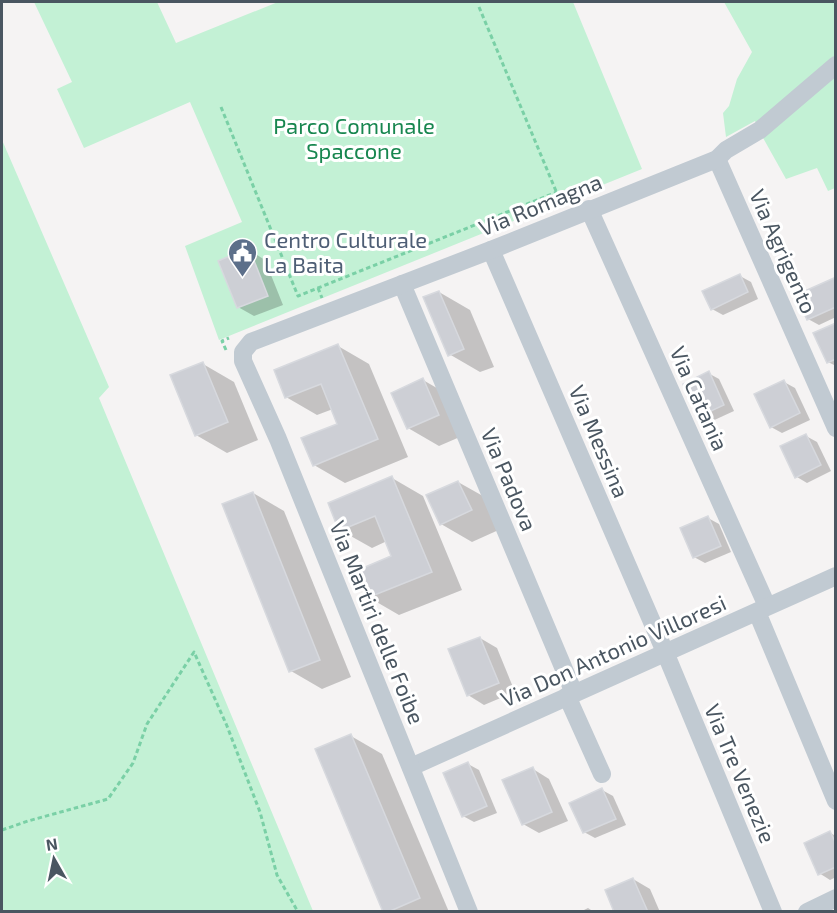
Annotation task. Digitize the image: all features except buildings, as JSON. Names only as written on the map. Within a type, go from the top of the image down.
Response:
[{"type":"street","name":"Via Romagna","points":[[243,352],[251,342],[491,250],[717,159],[726,150],[760,130],[836,65]]},
{"type":"street","name":"Via Agrigento","points":[[717,159],[836,428]]},
{"type":"street","name":"Via Catania","points":[[589,209],[762,609],[836,801]]},
{"type":"street","name":"Via Messina","points":[[491,250],[665,652]]},
{"type":"street","name":"Via Padova","points":[[402,284],[602,774]]},
{"type":"street","name":"Via Martiri delle Foibe","points":[[243,352],[243,361],[278,439],[469,912]]},
{"type":"street","name":"Via Don Antonio Villoresi","points":[[411,767],[836,576]]},
{"type":"street","name":"Via Tre Venezie","points":[[665,652],[773,912]]},
{"type":"street","points":[[807,912],[836,898]]},
{"type":"path","points":[[221,107],[298,296],[557,192],[479,7]]},
{"type":"path","points":[[2,830],[108,799],[133,763],[147,724],[194,652],[227,726],[260,812],[277,875],[298,912]]},
{"type":"green space","name":"Parco Comunale Spaccone","points":[[34,2],[157,2],[176,43],[278,2],[573,2],[642,169],[219,340],[185,246],[242,222],[190,102],[84,148],[57,89],[72,82]]},
{"type":"green space","points":[[724,2],[835,2],[835,188],[828,191],[817,168],[786,179],[755,121],[726,137],[723,113],[729,106],[737,79],[752,52]]},
{"type":"green space","points":[[2,140],[109,387],[99,398],[313,911],[2,911]]},
{"type":"place","name":"Centro Culturale La Baita","points":[[243,278]]}]
